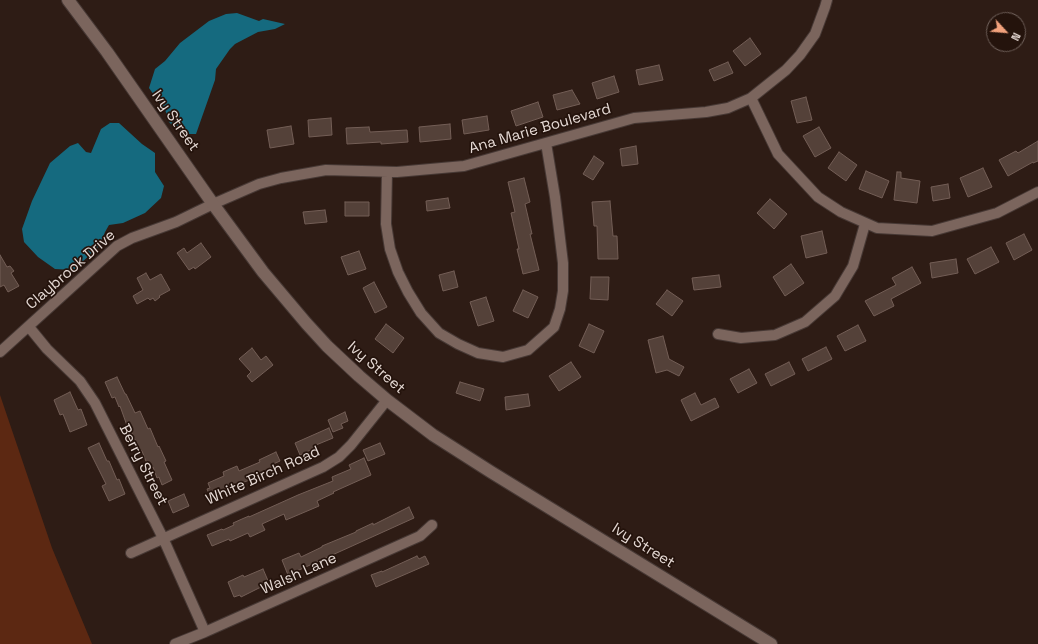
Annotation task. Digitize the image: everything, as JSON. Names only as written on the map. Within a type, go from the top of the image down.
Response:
[{"type":"main road","name":"Ivy Street","points":[[68,0],[107,52],[213,204],[263,272],[327,346],[359,376],[387,400],[433,435],[771,644]]},
{"type":"street","name":"Ana Marie Boulevard","points":[[213,204],[259,184],[301,174],[326,170],[387,172],[464,166],[634,118],[706,112],[728,108],[751,98],[786,70],[800,55],[815,34],[827,0]]},
{"type":"street","points":[[751,98],[778,154],[818,197],[841,212],[865,224],[877,228],[932,231],[998,213],[1038,192]]},
{"type":"street","points":[[387,172],[386,224],[390,250],[398,272],[421,313],[439,333],[458,344],[478,353],[503,357],[528,350],[554,327],[560,309],[563,291],[563,263],[555,197],[546,143]]},
{"type":"street","name":"Claybrook Drive","points":[[0,352],[117,246],[147,232],[176,222],[213,204]]},
{"type":"street","points":[[718,334],[741,338],[775,334],[805,322],[835,296],[853,266],[865,224]]},
{"type":"street","name":"Berry Street","points":[[29,327],[47,349],[80,381],[95,404],[163,538],[205,632]]},
{"type":"street","name":"White Birch Road","points":[[131,553],[323,467],[339,457],[351,445],[387,400]]},
{"type":"street","name":"Walsh Lane","points":[[175,644],[420,536],[432,525]]},
{"type":"shaded area","points":[[0,395],[52,548],[92,644],[0,644]]},
{"type":"water","points":[[237,13],[259,21],[263,19],[285,24],[275,29],[258,32],[235,44],[230,49],[216,69],[215,80],[196,134],[189,134],[169,122],[166,112],[149,88],[155,69],[165,61],[180,43],[209,21],[226,14]]},
{"type":"water","points":[[110,123],[119,123],[142,144],[155,153],[155,172],[164,186],[161,198],[145,213],[123,223],[109,225],[100,245],[74,270],[55,269],[38,257],[24,242],[22,229],[32,201],[50,163],[70,146],[78,143],[86,152],[91,153],[101,129]]},
{"type":"building","points":[[750,38],[761,54],[745,66],[733,51]]},
{"type":"building","points":[[728,62],[733,73],[714,81],[709,70]]},
{"type":"building","points":[[659,65],[663,80],[639,85],[636,70]]},
{"type":"building","points":[[614,76],[619,92],[597,99],[592,83]]},
{"type":"building","points":[[572,90],[580,104],[557,110],[553,95]]},
{"type":"building","points":[[806,97],[812,120],[797,123],[791,101]]},
{"type":"building","points":[[538,102],[543,117],[516,126],[511,111]]},
{"type":"building","points":[[487,116],[489,130],[464,134],[462,120]]},
{"type":"building","points":[[331,118],[332,135],[309,137],[308,120]]},
{"type":"building","points":[[450,124],[451,139],[420,142],[419,127]]},
{"type":"building","points":[[291,126],[294,144],[270,148],[267,130]]},
{"type":"building","points":[[369,127],[370,132],[407,130],[408,142],[347,144],[346,128]]},
{"type":"building","points":[[819,127],[831,148],[815,157],[803,136]]},
{"type":"building","points":[[1038,141],[1038,161],[1033,162],[1008,176],[999,160],[1016,151],[1018,153]]},
{"type":"building","points":[[636,146],[638,164],[622,166],[620,149]]},
{"type":"building","points":[[839,152],[857,165],[846,181],[828,168]]},
{"type":"building","points":[[594,156],[604,163],[593,180],[583,174]]},
{"type":"building","points":[[983,168],[992,187],[968,197],[960,178]]},
{"type":"building","points":[[866,171],[889,181],[882,198],[859,189]]},
{"type":"building","points":[[897,172],[901,172],[901,178],[920,181],[917,203],[894,200]]},
{"type":"building","points":[[524,178],[530,202],[525,204],[532,234],[530,234],[539,270],[523,274],[511,213],[515,212],[508,182]]},
{"type":"building","points":[[948,184],[950,198],[933,201],[931,187]]},
{"type":"building","points":[[448,198],[450,208],[427,211],[426,201]]},
{"type":"building","points":[[770,199],[787,214],[774,229],[757,213]]},
{"type":"building","points":[[610,201],[613,236],[617,236],[618,259],[598,259],[597,226],[594,226],[592,202]]},
{"type":"building","points":[[345,202],[369,202],[369,216],[345,216]]},
{"type":"building","points":[[325,210],[327,222],[305,224],[303,212]]},
{"type":"building","points":[[822,231],[827,253],[806,258],[801,236]]},
{"type":"building","points":[[1024,234],[1032,250],[1014,260],[1006,243]]},
{"type":"building","points":[[201,243],[211,257],[195,269],[194,267],[189,270],[177,253],[184,248],[187,253]]},
{"type":"building","points":[[991,247],[999,262],[975,274],[967,259]]},
{"type":"building","points":[[359,251],[366,269],[348,275],[341,257]]},
{"type":"building","points":[[0,255],[7,267],[10,266],[14,271],[11,273],[19,286],[8,292],[4,285],[0,287]]},
{"type":"building","points":[[956,259],[958,273],[932,278],[930,263]]},
{"type":"building","points":[[791,264],[804,283],[785,296],[773,277]]},
{"type":"building","points":[[912,267],[921,283],[891,299],[894,306],[874,316],[865,301],[896,285],[892,278]]},
{"type":"building","points":[[454,271],[458,287],[443,291],[439,275]]},
{"type":"building","points":[[146,273],[150,280],[161,274],[170,290],[159,296],[160,297],[155,301],[153,298],[150,300],[148,298],[137,304],[133,296],[143,290],[137,278]]},
{"type":"building","points":[[719,275],[721,287],[694,290],[692,278]]},
{"type":"building","points":[[591,277],[609,277],[608,300],[590,299]]},
{"type":"building","points":[[374,282],[387,307],[375,313],[363,288]]},
{"type":"building","points":[[523,290],[538,297],[528,318],[513,311]]},
{"type":"building","points":[[667,290],[683,301],[672,316],[656,304]]},
{"type":"building","points":[[486,297],[494,321],[478,326],[470,302]]},
{"type":"building","points":[[386,324],[404,338],[393,353],[375,339]]},
{"type":"building","points":[[589,324],[604,331],[594,353],[579,346]]},
{"type":"building","points":[[858,325],[866,341],[845,351],[837,336]]},
{"type":"building","points":[[663,336],[669,359],[684,367],[679,376],[667,370],[656,373],[648,340]]},
{"type":"building","points":[[826,347],[832,359],[808,371],[802,359]]},
{"type":"building","points":[[252,348],[261,360],[266,356],[273,365],[252,382],[247,376],[251,372],[239,359]]},
{"type":"building","points":[[571,362],[581,377],[559,391],[549,376]]},
{"type":"building","points":[[789,362],[795,374],[771,386],[765,374]]},
{"type":"building","points":[[749,369],[757,383],[738,393],[730,379]]},
{"type":"building","points":[[117,377],[135,413],[140,411],[148,429],[150,428],[166,461],[164,462],[172,480],[162,485],[159,477],[157,478],[153,467],[149,469],[142,451],[140,451],[132,433],[130,434],[120,406],[119,407],[115,397],[112,398],[105,382]]},
{"type":"building","points":[[460,382],[484,389],[480,401],[456,393]]},
{"type":"building","points":[[70,392],[78,410],[81,409],[87,425],[70,432],[63,414],[60,415],[54,400]]},
{"type":"building","points":[[695,393],[701,405],[715,398],[719,407],[691,421],[681,400]]},
{"type":"building","points":[[528,394],[530,406],[506,410],[505,397]]},
{"type":"building","points":[[345,412],[348,421],[341,424],[343,428],[333,432],[328,420]]},
{"type":"building","points":[[329,428],[333,438],[316,445],[317,447],[300,455],[295,443]]},
{"type":"building","points":[[99,443],[117,480],[119,479],[125,494],[109,501],[102,486],[106,484],[88,448]]},
{"type":"building","points":[[380,443],[385,454],[368,461],[363,450]]},
{"type":"building","points":[[276,452],[280,461],[271,465],[274,470],[210,496],[207,489],[210,488],[208,483],[224,476],[223,472],[237,466],[239,471],[260,462],[259,460]]},
{"type":"building","points":[[364,458],[371,475],[317,501],[319,506],[286,520],[284,514],[262,524],[265,530],[250,537],[248,533],[230,541],[229,539],[212,546],[207,535],[222,529],[223,530],[234,525],[233,523],[333,481],[332,477],[351,469],[349,465]]},
{"type":"building","points":[[184,494],[189,506],[173,513],[168,501]]},
{"type":"building","points":[[409,507],[414,518],[288,575],[282,560],[299,553],[301,557],[373,523],[373,525]]},
{"type":"building","points":[[417,556],[419,559],[425,556],[429,564],[376,587],[371,575],[382,572]]},
{"type":"building","points":[[263,569],[269,583],[241,597],[240,595],[234,597],[228,582],[243,575],[244,577]]}]
